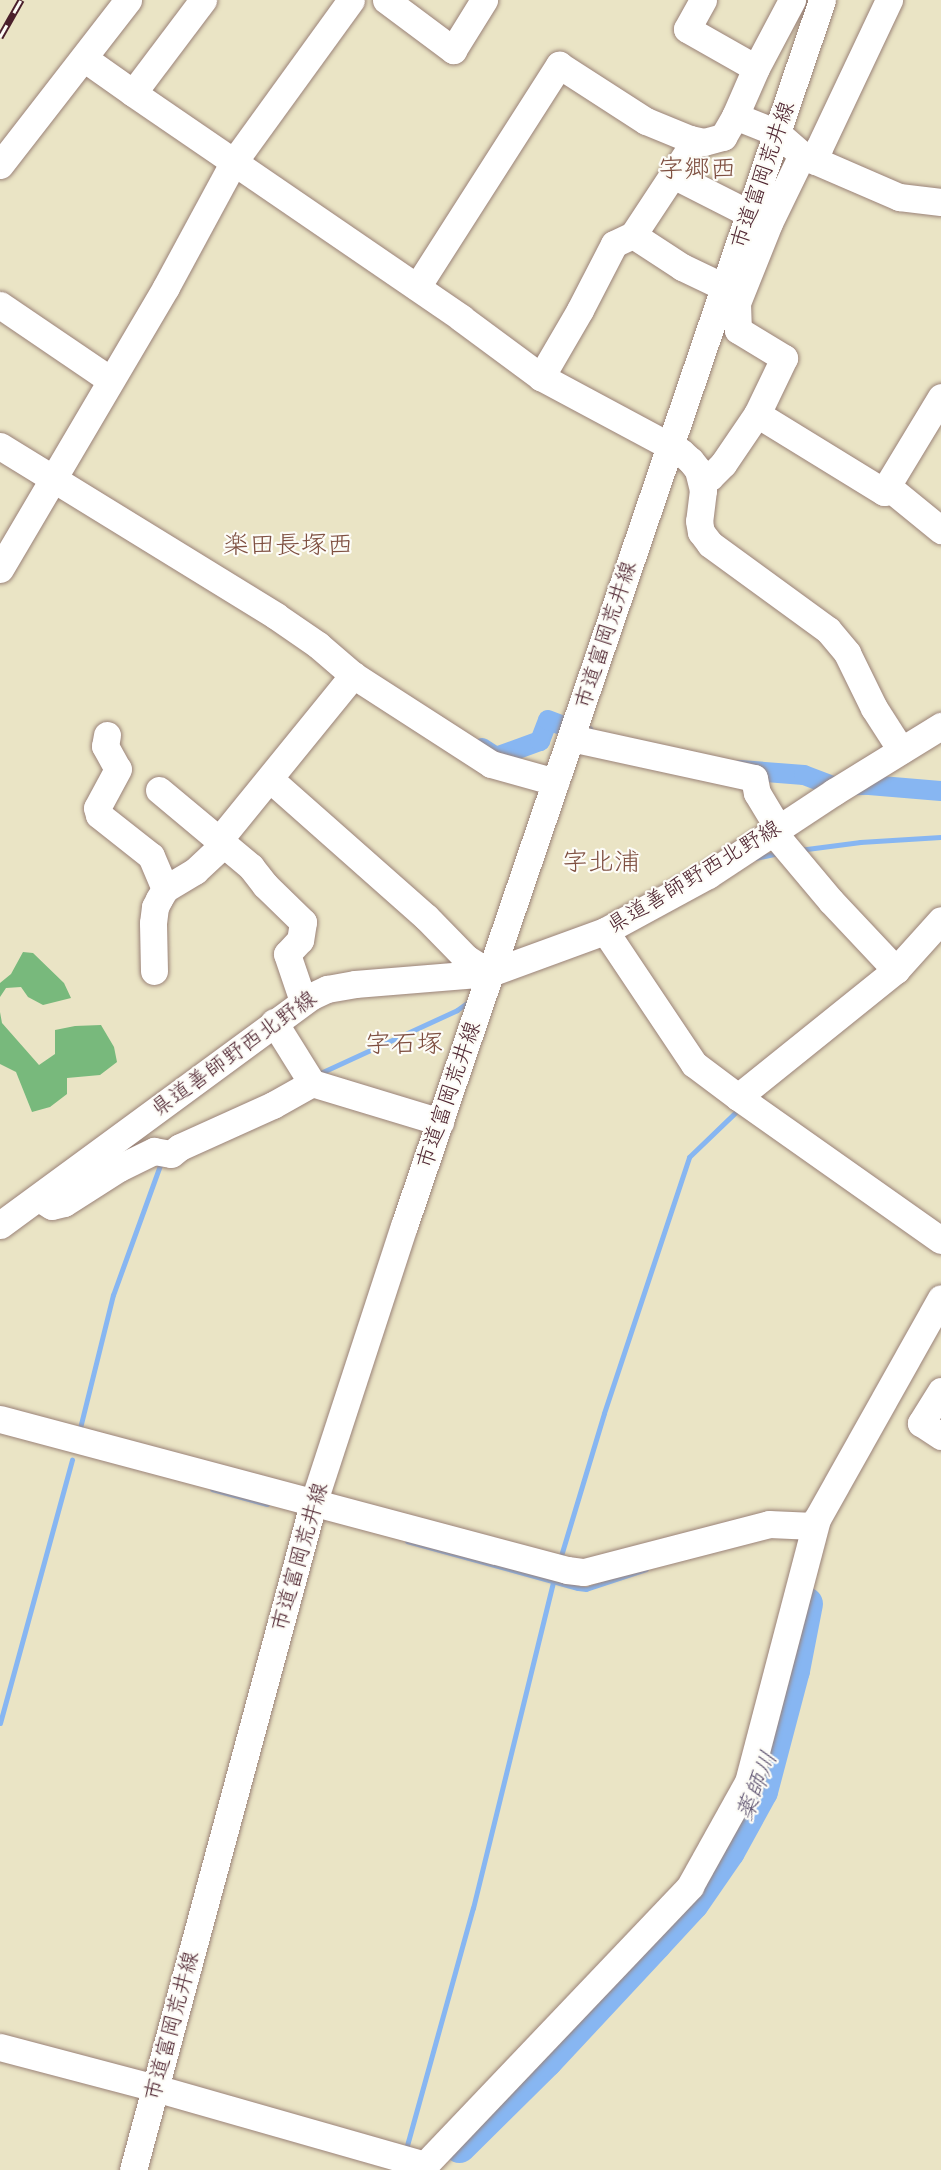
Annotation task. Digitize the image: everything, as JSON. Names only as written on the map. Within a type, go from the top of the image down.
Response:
[{"type":"street","points":[[0,165],[85,59],[128,0]]},
{"type":"street","points":[[133,93],[203,0]]},
{"type":"street","points":[[0,569],[109,380],[166,287],[233,163],[351,0]]},
{"type":"street","points":[[386,0],[453,50],[484,0]]},
{"type":"street","points":[[703,0],[687,29],[756,68]]},
{"type":"street","points":[[417,287],[559,65],[646,122],[704,142],[723,137],[792,0]]},
{"type":"street","name":"市道富岡荒井線","points":[[133,2170],[310,1515],[490,973],[822,0]]},
{"type":"street","points":[[701,479],[710,477],[723,465],[756,414],[784,358],[738,330],[737,303],[769,223],[809,158],[819,148],[889,0]]},
{"type":"street","points":[[85,59],[233,163],[417,287],[541,377],[691,461],[701,479],[701,532],[710,544],[828,630],[847,653],[874,708],[901,750]]},
{"type":"street","points":[[735,116],[777,133],[809,158],[899,197],[941,202]]},
{"type":"street","points":[[541,377],[580,310],[614,244],[633,235],[691,147],[690,139]]},
{"type":"street","points":[[673,175],[750,214]]},
{"type":"street","points":[[633,235],[682,267],[724,287]]},
{"type":"street","points":[[0,305],[109,380]]},
{"type":"street","points":[[941,397],[887,486],[941,530]]},
{"type":"street","points":[[756,414],[884,492],[892,490]]},
{"type":"street","points":[[0,446],[57,472],[276,616],[318,645],[353,675],[491,764],[556,782]]},
{"type":"street","points":[[154,971],[154,907],[165,889],[195,871],[221,842],[353,675]]},
{"type":"street","name":"県道善師野西北野線","points":[[0,1225],[303,1001],[327,989],[355,984],[490,973],[609,940],[844,786],[941,726]]},
{"type":"street","points":[[573,732],[754,778],[758,793],[776,830],[831,901],[896,970]]},
{"type":"street","points":[[107,735],[105,746],[118,769],[97,808],[99,815],[151,856],[165,889]]},
{"type":"street","points":[[271,780],[426,917],[466,958],[490,973]]},
{"type":"street","points":[[159,790],[251,867],[265,885],[303,922],[300,940],[287,954],[303,1001]]},
{"type":"street","points":[[745,1103],[896,970],[941,920]]},
{"type":"street","points":[[609,940],[694,1064],[745,1103],[941,1240]]},
{"type":"street","points":[[274,1022],[312,1083],[440,1122]]},
{"type":"street","points":[[39,1198],[52,1206],[64,1203],[119,1168],[154,1151],[171,1154],[312,1083]]},
{"type":"street","points":[[0,2047],[155,2088],[423,2168],[690,1886],[748,1782],[811,1536],[941,1298]]},
{"type":"street","points":[[941,1391],[921,1423],[941,1436]]},
{"type":"street","points":[[0,1419],[310,1515],[556,1568],[584,1572],[769,1524],[811,1536]]},
{"type":"green space","points":[[23,952],[33,953],[64,983],[71,998],[43,1005],[28,997],[21,987],[6,988],[0,997],[0,983],[11,974]]},
{"type":"green space","points":[[0,1012],[2,1023],[39,1065],[55,1054],[55,1030],[75,1026],[101,1025],[114,1047],[117,1062],[100,1075],[67,1078],[67,1094],[50,1107],[32,1112],[16,1072],[0,1064]]},
{"type":"waterway","points":[[482,748],[496,757],[540,741],[548,720],[585,734]]},
{"type":"waterway","points":[[740,770],[804,775],[833,786],[869,785],[941,791]]},
{"type":"waterway","points":[[799,850],[860,842],[941,837]]},
{"type":"waterway","points":[[755,858],[778,853]]},
{"type":"waterway","points":[[316,1075],[457,1010],[470,1001]]},
{"type":"waterway","points":[[560,1559],[604,1413],[689,1157],[741,1107]]},
{"type":"waterway","points":[[80,1428],[113,1295],[162,1160]]},
{"type":"waterway","points":[[0,1723],[72,1460]]},
{"type":"waterway","points":[[212,1489],[267,1504]]},
{"type":"waterway","points":[[407,1541],[586,1589],[646,1569]]},
{"type":"waterway","points":[[406,2149],[473,1908],[555,1574]]},
{"type":"waterway","name":"薬師川","points":[[459,2146],[546,2060],[692,1903],[728,1851],[761,1791],[793,1670],[806,1603]]},
{"type":"railway","points":[[0,37],[21,0]]},
{"type":"district","name":"字郷西","points":[[697,170]]},
{"type":"district","name":"楽田長塚西","points":[[288,546]]},
{"type":"district","name":"字北浦","points":[[601,863]]},
{"type":"district","name":"字石塚","points":[[404,1045]]}]
